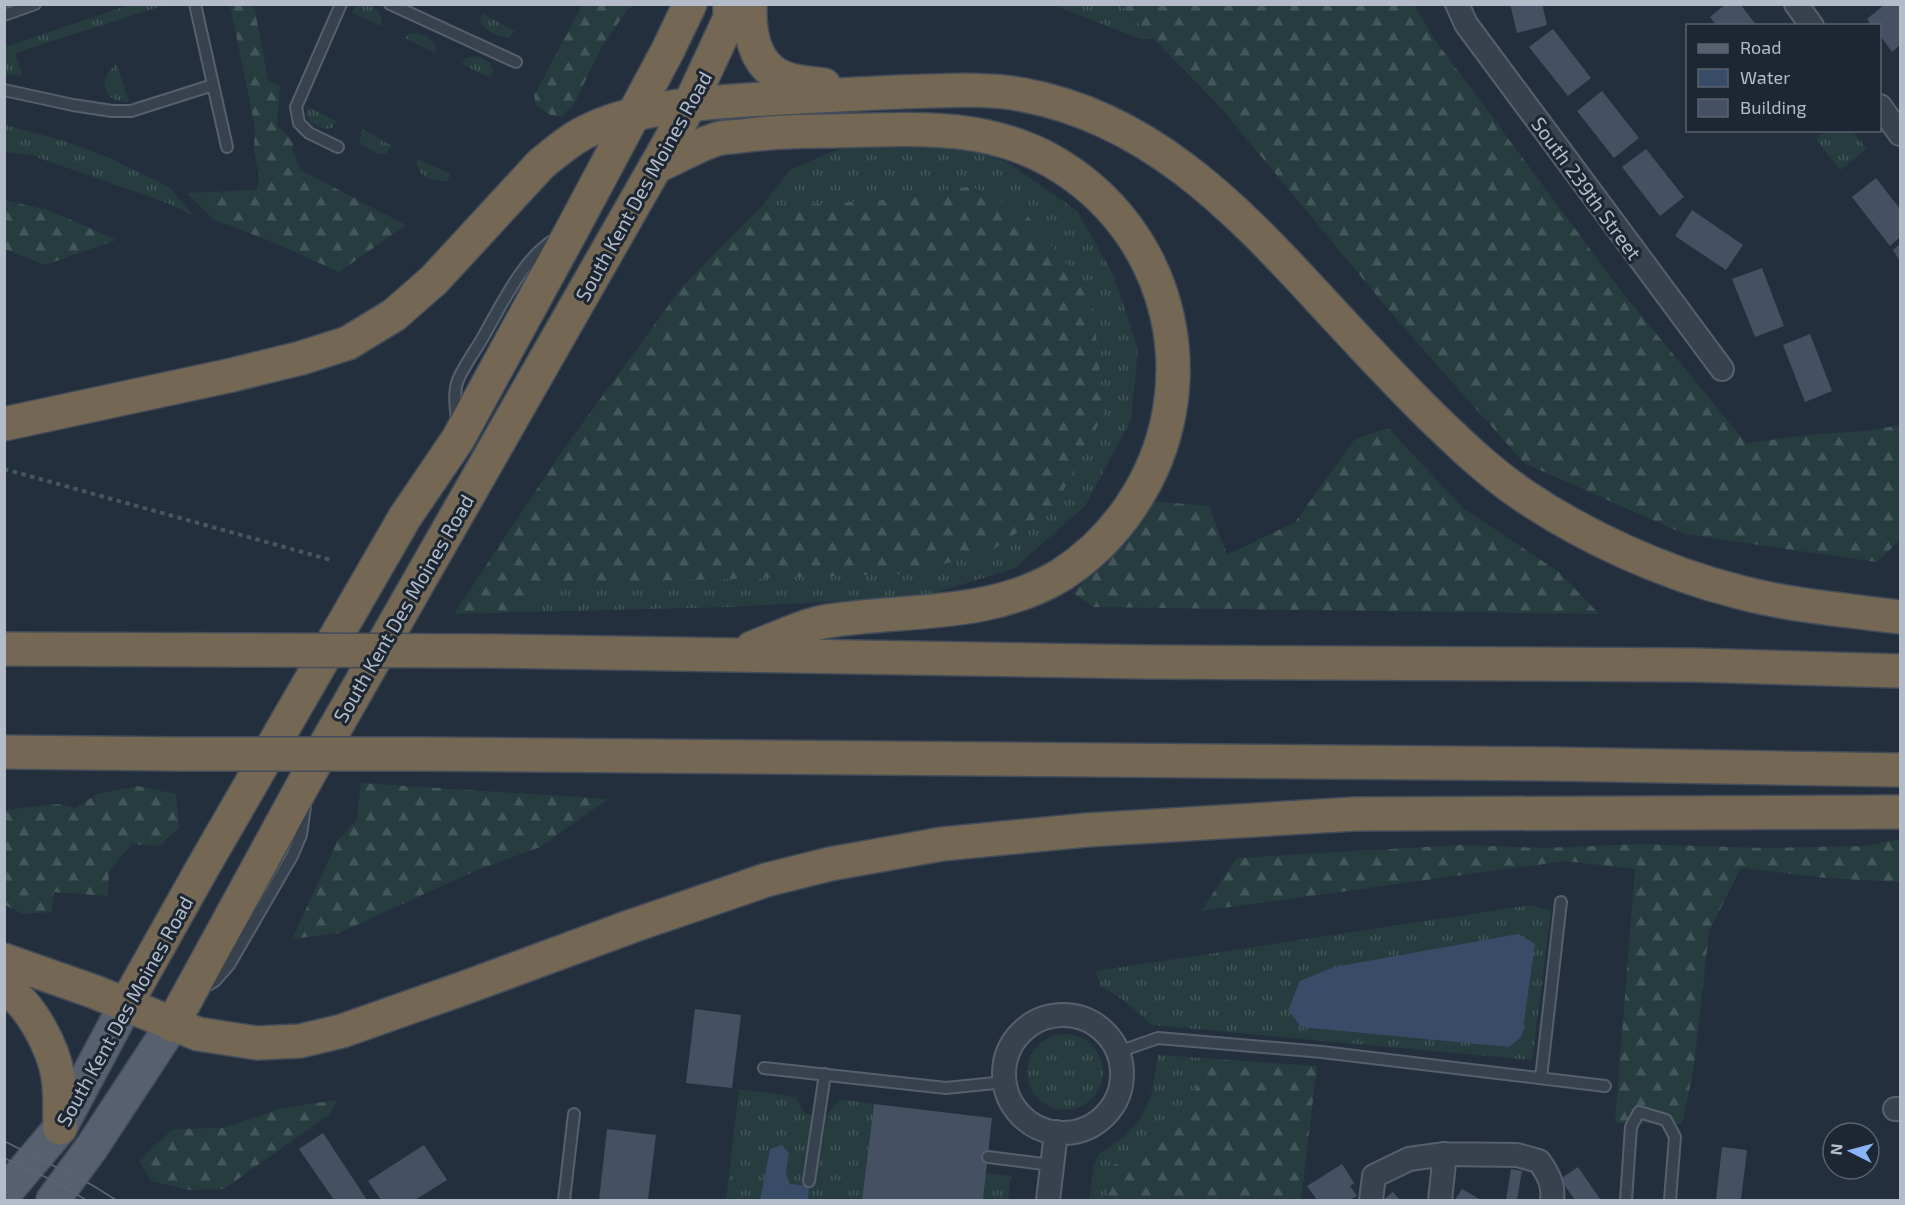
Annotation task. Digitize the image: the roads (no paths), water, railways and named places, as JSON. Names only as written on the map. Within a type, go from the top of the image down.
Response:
[{"type":"highway","name":"South Kent Des Moines Road","points":[[125,1006],[405,517],[458,439],[634,114],[690,4]]},
{"type":"highway","name":"South Kent Des Moines Road","points":[[180,1011],[309,774],[689,106],[730,18],[730,4]]},
{"type":"highway","points":[[750,4],[751,37],[761,59],[770,69],[783,78],[873,93]]},
{"type":"highway","points":[[4,424],[255,369],[348,343],[394,315],[434,280],[541,164],[560,148],[591,129],[634,114],[689,106],[873,93],[974,90],[1022,94],[1066,105],[1100,117],[1157,149],[1196,178],[1230,207],[1284,260],[1421,406],[1488,469],[1522,494],[1577,527],[1630,553],[1683,575],[1741,593],[1798,604],[1900,617]]},
{"type":"highway","points":[[655,167],[717,139],[772,132],[947,129],[977,134],[1012,144],[1050,160],[1087,186],[1121,220],[1142,249],[1168,318],[1173,351],[1173,385],[1168,423],[1158,455],[1141,491],[1118,526],[1090,553],[1061,574],[1032,589],[997,602],[959,609],[824,621],[734,655]]},
{"type":"highway","points":[[4,649],[493,651],[1148,662],[1694,665],[1900,671]]},
{"type":"highway","points":[[4,752],[1541,764],[1900,770]]},
{"type":"highway","points":[[4,960],[95,992],[125,1006],[180,1011],[198,1034],[257,1043],[300,1041],[342,1031],[766,880],[830,864],[942,844],[1087,830],[1355,814],[1900,812]]},
{"type":"highway","points":[[4,988],[9,990],[27,1009],[45,1038],[58,1076],[60,1128]]},
{"type":"main road","name":"South Kent Des Moines Road","points":[[4,1194],[60,1128],[125,1006]]},
{"type":"main road","name":"South Kent Des Moines Road","points":[[56,1199],[180,1011]]},
{"type":"street","name":"South 239th Street","points":[[1457,4],[1466,24],[1722,369]]},
{"type":"street","points":[[1796,4],[1811,24]]},
{"type":"street","points":[[1888,106],[1900,134]]},
{"type":"street","points":[[1055,1015],[1076,1016],[1094,1024],[1108,1036],[1118,1052],[1122,1070],[1120,1089],[1113,1106],[1101,1120],[1085,1129],[1067,1133],[1056,1132],[1030,1124],[1016,1109],[1006,1091],[1004,1071],[1008,1051],[1020,1034],[1036,1021],[1055,1015]]},
{"type":"street","points":[[1048,1200],[1056,1132]]},
{"type":"street","points":[[1440,1200],[1445,1154]]},
{"type":"street","points":[[1371,1200],[1374,1176],[1409,1159],[1445,1154],[1517,1155],[1539,1161],[1549,1177],[1553,1190],[1552,1200]]},
{"type":"lane","points":[[4,15],[35,4]]},
{"type":"lane","points":[[195,4],[227,147]]},
{"type":"lane","points":[[338,147],[309,133],[298,123],[296,107],[341,4]]},
{"type":"lane","points":[[390,4],[516,62]]},
{"type":"lane","points":[[4,90],[73,105],[112,111],[131,111],[213,85]]},
{"type":"lane","points":[[1541,1078],[1561,902]]},
{"type":"lane","points":[[1118,1052],[1158,1038],[1322,1052],[1605,1086]]},
{"type":"lane","points":[[764,1068],[946,1088],[1005,1082]]},
{"type":"lane","points":[[809,1181],[825,1074]]},
{"type":"lane","points":[[1626,1200],[1631,1127],[1639,1112],[1666,1120],[1675,1137],[1670,1200]]},
{"type":"lane","points":[[564,1200],[574,1114]]},
{"type":"lane","points":[[988,1157],[1052,1165]]},
{"type":"water","points":[[1518,934],[1535,944],[1522,1036],[1509,1047],[1301,1027],[1288,1010],[1300,981],[1334,967]]},
{"type":"water","points":[[782,1145],[789,1153],[786,1174],[790,1184],[809,1186],[808,1200],[760,1200],[770,1149]]},
{"type":"tram line","points":[[4,1141],[92,1185],[116,1200]]},
{"type":"tram line","points":[[4,1158],[56,1182],[86,1200]]}]
